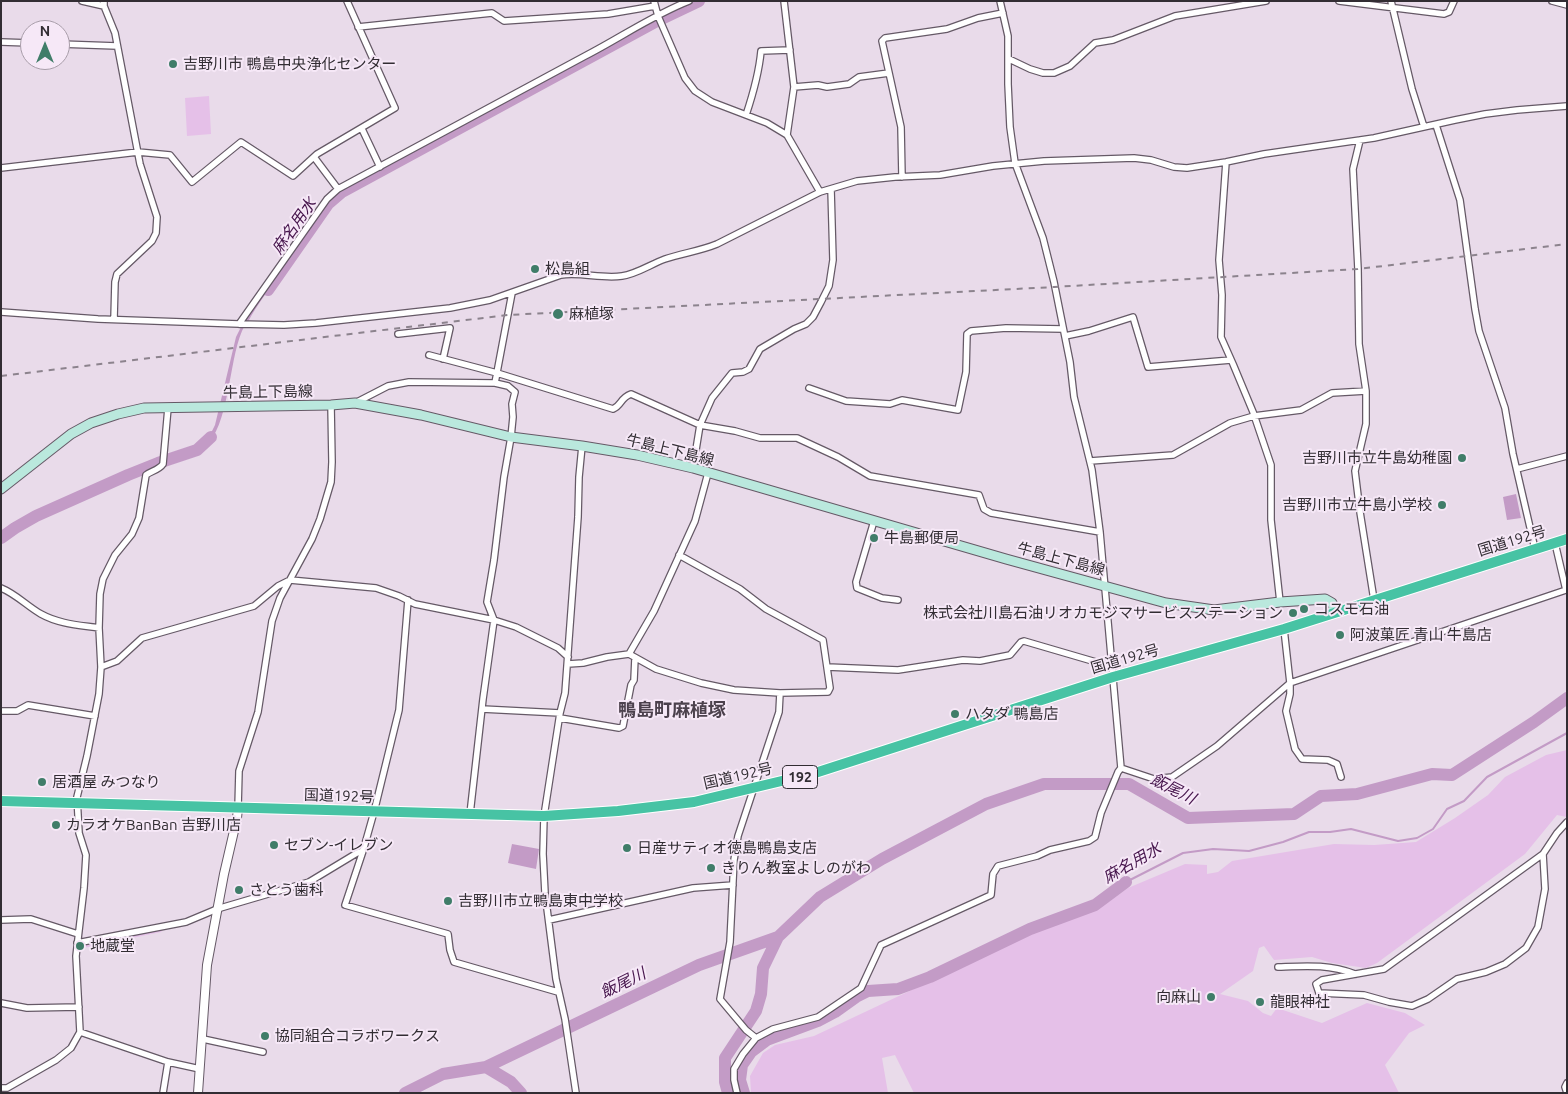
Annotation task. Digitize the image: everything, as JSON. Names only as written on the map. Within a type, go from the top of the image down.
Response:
[{"type":"highway","name":"国道192号","points":[[1,801],[544,816],[618,811],[694,802],[815,773],[1113,672],[1284,629],[1567,539]]},
{"type":"main road","name":"牛島上下島線","points":[[1,489],[71,434],[118,414],[144,408],[355,403],[421,415],[512,437],[638,455],[693,468],[1166,603],[1214,610],[1324,599],[1332,603],[1336,612]]},
{"type":"street","points":[[82,1],[104,4],[116,33],[138,152],[147,190],[157,217],[156,233],[152,241],[117,274],[114,282],[114,319]]},
{"type":"street","points":[[1,168],[138,152],[170,155],[192,182],[241,142],[293,176],[314,158],[395,108],[347,1]]},
{"type":"street","points":[[239,324],[327,199],[338,189],[601,48],[659,19],[689,1]]},
{"type":"street","points":[[784,1],[794,86],[787,135]]},
{"type":"street","points":[[737,1093],[734,1069],[742,1054],[756,1038],[773,1029],[818,1017],[861,988],[881,945],[991,895],[993,874],[998,866],[1037,856],[1050,850],[1089,841],[1095,837],[1102,809],[1119,770],[1113,672],[1100,532],[1090,461],[1074,397],[1070,362],[1043,238],[1015,163],[1010,127],[1008,36],[1000,1]]},
{"type":"street","points":[[1009,59],[1036,71],[1054,73],[1070,66],[1095,43],[1113,40],[1175,16],[1266,1]]},
{"type":"street","points":[[1339,1],[1444,14],[1449,12],[1454,1]]},
{"type":"street","points":[[1391,1],[1412,89],[1424,127]]},
{"type":"street","points":[[1552,1],[1567,5]]},
{"type":"street","points":[[358,27],[492,13],[504,21],[608,14],[655,4],[659,19],[685,78],[695,91],[712,102],[767,122],[787,135],[820,192]]},
{"type":"street","points":[[902,177],[901,127],[882,42],[885,38],[947,29],[978,18],[1003,13]]},
{"type":"street","points":[[1,42],[20,43]]},
{"type":"street","points":[[70,44],[117,46]]},
{"type":"street","points":[[746,115],[755,87],[760,51],[790,50]]},
{"type":"street","points":[[794,86],[818,85],[827,87],[848,84],[859,78],[889,73]]},
{"type":"street","points":[[1,312],[114,319],[284,325],[450,308],[490,300],[570,274],[622,276],[629,274],[667,258],[702,250],[717,244],[820,192],[857,181],[940,174],[1015,163],[1134,158],[1187,168],[1264,154],[1360,140],[1485,114],[1567,106]]},
{"type":"street","points":[[1436,125],[1460,200],[1473,301],[1479,331],[1505,408],[1513,454],[1535,549]]},
{"type":"street","points":[[362,129],[380,167]]},
{"type":"street","points":[[1360,140],[1353,170],[1358,268],[1359,344],[1366,391],[1366,424],[1355,471],[1374,600]]},
{"type":"street","points":[[314,158],[338,189]]},
{"type":"street","points":[[1226,162],[1219,260],[1222,295],[1220,338],[1254,416],[1271,465],[1272,520],[1280,602]]},
{"type":"street","points":[[693,468],[700,425],[712,398],[732,373],[743,372],[749,369],[760,350],[794,329],[806,324],[813,317],[829,286],[834,260],[830,188]]},
{"type":"street","points":[[495,383],[512,292]]},
{"type":"street","points":[[809,388],[846,401],[890,404],[902,400],[958,410],[966,372],[967,334],[970,331],[1006,328],[1064,333],[1089,331],[1133,317],[1148,366],[1231,360]]},
{"type":"street","points":[[398,334],[450,328],[443,359]]},
{"type":"street","points":[[429,355],[497,373],[613,409],[618,407],[625,396],[631,394],[700,425],[735,431],[760,438],[797,438],[838,457],[870,476],[979,495],[984,509],[991,513],[1100,532]]},
{"type":"street","points":[[355,403],[388,386],[408,382],[495,383],[508,386],[515,392],[512,404],[512,437],[504,477],[487,602],[494,620],[470,814]]},
{"type":"street","points":[[1090,461],[1173,455],[1230,423],[1254,416],[1301,410],[1332,393],[1366,391]]},
{"type":"street","points":[[198,1093],[207,965],[217,908],[238,818],[239,771],[258,712],[272,621],[280,598],[312,539],[331,482],[331,405]]},
{"type":"street","points":[[1,1088],[7,1088],[56,1060],[71,1048],[80,1032],[76,956],[86,855],[79,833],[77,797],[96,716],[99,694],[101,667],[100,594],[103,579],[115,555],[132,534],[138,518],[146,475],[163,461],[168,408]]},
{"type":"street","points":[[576,1093],[565,1019],[558,992],[545,892],[544,816],[565,693],[582,446]]},
{"type":"street","points":[[1517,469],[1567,456]]},
{"type":"street","points":[[628,654],[654,611],[695,521],[708,473]]},
{"type":"street","points":[[874,521],[856,582],[857,588],[882,598],[898,600]]},
{"type":"street","points":[[1119,770],[1154,779],[1172,776],[1217,746],[1290,683],[1566,590],[1555,543]]},
{"type":"street","points":[[101,667],[117,661],[142,638],[254,606],[278,586],[290,580],[376,588],[416,604],[494,620],[516,627],[558,648],[568,660],[583,663],[628,654],[656,669],[701,683],[734,690],[780,693],[828,692],[830,688],[823,640],[766,609],[740,589],[679,556]]},
{"type":"street","points":[[1,588],[22,600],[40,614],[58,622],[99,628]]},
{"type":"street","points":[[408,600],[399,710],[374,812],[345,905],[448,934],[454,962],[558,992]]},
{"type":"street","points":[[1284,629],[1290,683],[1290,694],[1286,711],[1295,749],[1302,759],[1328,760],[1337,764],[1341,777]]},
{"type":"street","points":[[827,667],[898,670],[963,660],[980,661],[1010,655],[1024,641],[1113,672]]},
{"type":"street","points":[[482,709],[560,716],[619,728],[623,726],[631,685],[634,680],[635,658]]},
{"type":"street","points":[[756,1038],[720,999],[730,942],[734,860],[738,836],[779,712],[780,693]]},
{"type":"street","points":[[1,711],[17,712],[28,706],[96,716]]},
{"type":"street","points":[[1543,854],[1544,889],[1538,927],[1526,948],[1506,964],[1486,972],[1457,979],[1428,999],[1412,1006],[1364,995],[1319,993],[1316,984],[1322,980],[1384,969],[1543,854],[1556,833],[1567,822]]},
{"type":"street","points":[[77,943],[147,929],[178,925],[217,908],[309,882],[356,852],[363,851]]},
{"type":"street","points":[[549,920],[693,888],[733,885]]},
{"type":"street","points":[[1,920],[31,919],[78,934]]},
{"type":"street","points":[[1278,967],[1310,965],[1340,968],[1356,974]]},
{"type":"street","points":[[1,1003],[27,1008],[79,1007]]},
{"type":"street","points":[[80,1032],[168,1062],[200,1069]]},
{"type":"street","points":[[203,1038],[263,1052]]},
{"type":"street","points":[[163,1093],[168,1062]]},
{"type":"street","points":[[1567,1083],[1567,1093]]},
{"type":"shaded area","points":[[209,96],[211,134],[187,136],[185,98]]},
{"type":"shaded area","points":[[276,275],[278,277],[258,304],[242,331],[237,345],[224,410],[219,425],[213,438],[204,448],[197,448],[209,437],[215,425],[236,337],[244,321]]},
{"type":"shaded area","points":[[1516,494],[1521,518],[1507,520],[1503,497]]},
{"type":"shaded area","points":[[1567,750],[1567,817],[1557,815],[1525,854],[1377,963],[1366,968],[1332,963],[1312,957],[1274,960],[1264,946],[1259,948],[1253,971],[1220,994],[1248,1001],[1263,1013],[1271,1016],[1277,1008],[1322,1023],[1367,1003],[1405,1013],[1425,1025],[1409,1033],[1385,1065],[1399,1093],[914,1093],[895,1055],[882,1058],[888,1093],[751,1093],[750,1076],[763,1053],[775,1045],[814,1036],[1024,937],[1101,907],[1128,888],[1185,864],[1207,865],[1207,874],[1218,872],[1232,861],[1334,844],[1374,845],[1416,842],[1488,795],[1505,777],[1546,755]]},
{"type":"shaded area","points":[[512,844],[539,849],[536,869],[508,863]]},
{"type":"shaded area","points":[[164,929],[161,932],[83,948],[82,944]]},
{"type":"waterway","name":"麻名用水","points":[[268,290],[328,204],[342,192],[657,21],[699,1]]},
{"type":"waterway","name":"麻名用水","points":[[1,538],[36,516],[128,475],[197,450],[211,437]]},
{"type":"waterway","name":"飯尾川","points":[[728,1093],[725,1082],[725,1058],[756,1011],[761,994],[763,968],[778,937],[820,897],[882,859],[986,804],[1044,784],[1129,784],[1188,818],[1294,814],[1321,796],[1357,794],[1432,774],[1452,775],[1534,722],[1567,698]]},
{"type":"waterway","name":"麻名用水","points":[[1126,882],[1183,853],[1213,849],[1249,851],[1283,842],[1309,832],[1351,829],[1398,841],[1417,838],[1433,829],[1447,809],[1464,801],[1487,777],[1567,733]]},
{"type":"waterway","name":"麻名用水","points":[[744,1093],[740,1080],[742,1065],[751,1052],[767,1040],[818,1021],[868,991],[898,989],[930,977],[1030,929],[1095,905],[1126,882]]},
{"type":"waterway","name":"飯尾川","points":[[405,1093],[443,1074],[486,1067],[699,965],[778,937]]},
{"type":"waterway","name":"飯尾川","points":[[486,1067],[511,1082],[521,1093]]},
{"type":"railway","points":[[1,376],[508,315],[1054,287],[1358,269],[1567,244]]},
{"type":"place","name":"吉野川市 鴨島中央浄化センター","points":[[173,64]]},
{"type":"place","name":"松島組","points":[[535,269]]},
{"type":"place","name":"麻植塚","points":[[558,314]]},
{"type":"place","name":"吉野川市立牛島幼稚園","points":[[1462,458]]},
{"type":"place","name":"吉野川市立牛島小学校","points":[[1442,505]]},
{"type":"place","name":"牛島郵便局","points":[[874,538]]},
{"type":"place","name":"コスモ石油","points":[[1304,609]]},
{"type":"place","name":"株式会社川島石油リオカモジマサービスステーション","points":[[1293,613]]},
{"type":"place","name":"阿波菓匠 青山 牛島店","points":[[1340,635]]},
{"type":"place","name":"ハタダ 鴨島店","points":[[955,714]]},
{"type":"place","name":"居酒屋 みつなり","points":[[42,782]]},
{"type":"place","name":"カラオケBanBan 吉野川店","points":[[56,825]]},
{"type":"place","name":"セブン-イレブン","points":[[274,845]]},
{"type":"place","name":"日産サティオ徳島鴨島支店","points":[[627,848]]},
{"type":"place","name":"きりん教室よしのがわ","points":[[711,868]]},
{"type":"place","name":"さとう歯科","points":[[239,890]]},
{"type":"place","name":"吉野川市立鴨島東中学校","points":[[448,901]]},
{"type":"place","name":"地蔵堂","points":[[80,946]]},
{"type":"place","name":"向麻山","points":[[1211,997]]},
{"type":"place","name":"龍眼神社","points":[[1260,1002]]},
{"type":"place","name":"協同組合コラボワークス","points":[[265,1036]]},
{"type":"district","name":"鴨島町麻植塚","points":[[672,710]]}]
